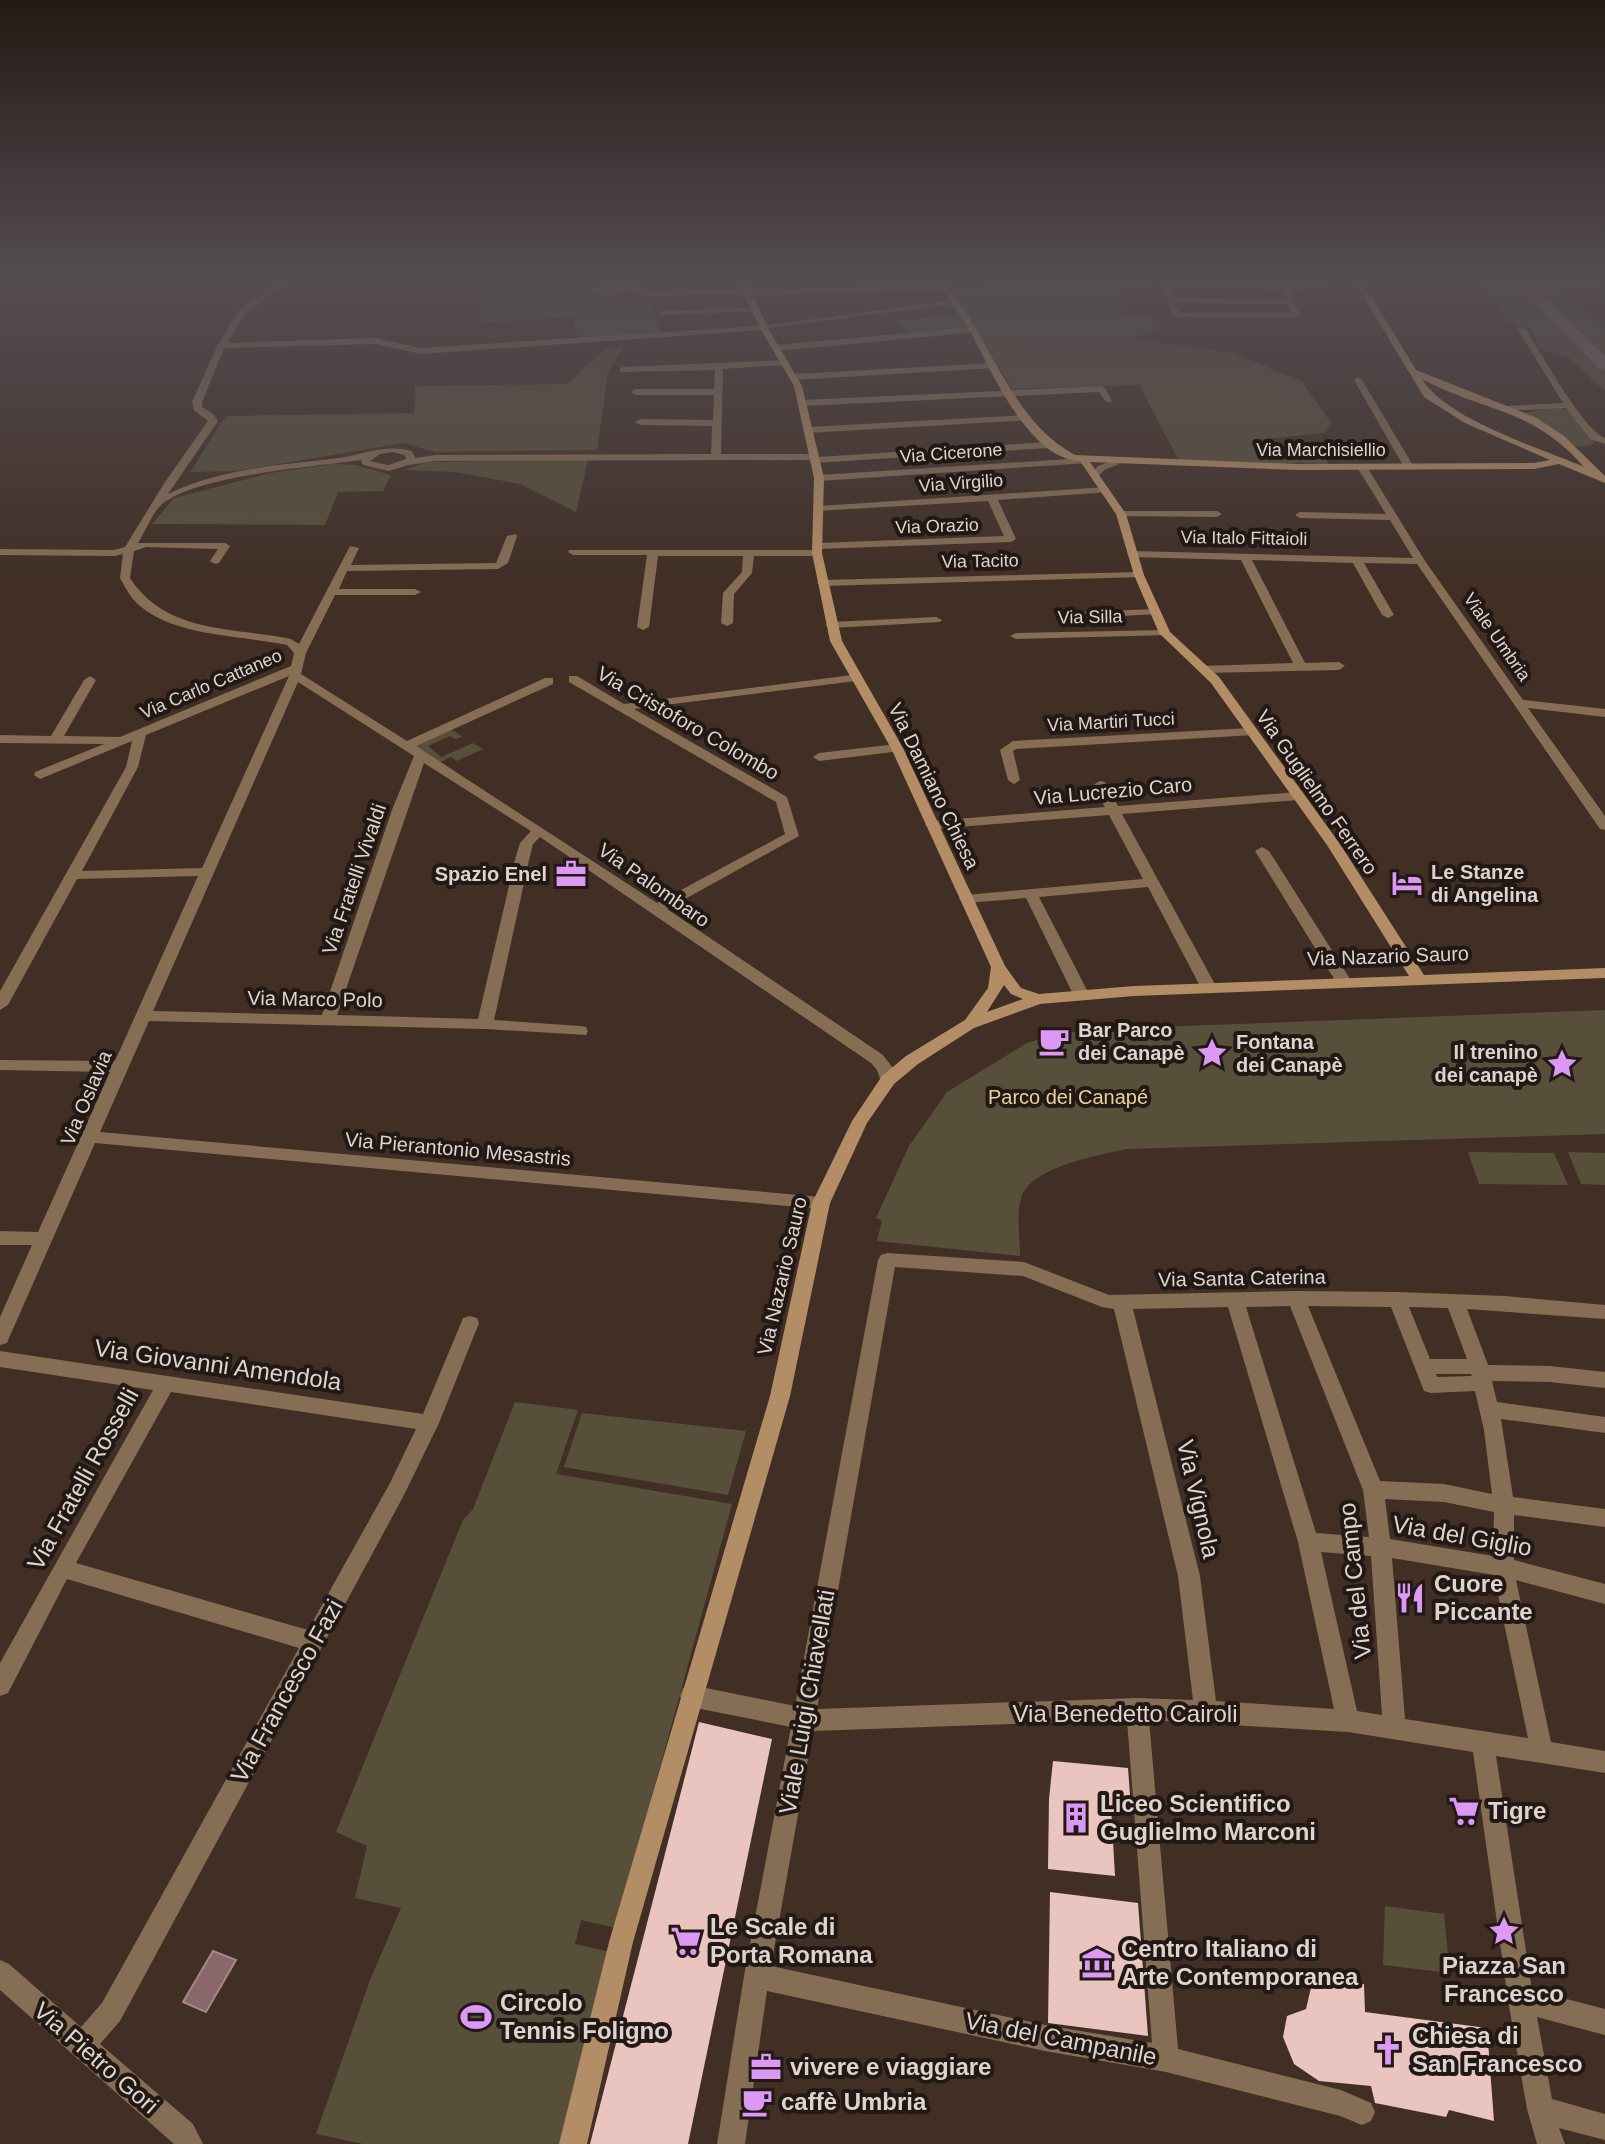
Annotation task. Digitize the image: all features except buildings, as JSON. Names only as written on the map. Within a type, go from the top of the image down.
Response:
[{"type":"street","points":[[206,381],[197,408],[213,421],[173,488],[156,504],[129,549],[125,578],[140,601],[194,627],[233,636],[282,640],[295,645],[300,653]]},
{"type":"street","points":[[716,456],[718,381]]},
{"type":"street","name":"Via Damiano Chiesa","points":[[795,381],[819,478],[817,549],[831,625],[856,677],[897,748],[998,967],[1016,991],[1038,999]]},
{"type":"street","points":[[1002,381],[1048,445]]},
{"type":"street","points":[[1359,381],[1409,467]]},
{"type":"street","points":[[1418,381],[1427,395],[1444,407],[1604,482]]},
{"type":"street","points":[[1433,381],[1520,415],[1553,432],[1604,482]]},
{"type":"street","points":[[1554,381],[1593,437],[1605,441]]},
{"type":"street","points":[[802,403],[1102,389],[1109,400]]},
{"type":"street","points":[[635,392],[717,392]]},
{"type":"street","points":[[1504,409],[1569,405]]},
{"type":"street","points":[[808,430],[1027,418]]},
{"type":"street","points":[[640,422],[716,423]]},
{"type":"street","points":[[173,488],[198,487],[278,468],[367,459],[385,450],[409,458],[814,458],[1048,445],[1085,461]]},
{"type":"street","points":[[367,459],[382,468],[409,458]]},
{"type":"street","name":"Via Marchisiellio","points":[[1085,461],[1409,467],[1534,466],[1557,461]]},
{"type":"street","name":"Via Guglielmo Ferrero","points":[[1085,461],[1121,514],[1139,575],[1165,633],[1206,669],[1333,844],[1419,979]]},
{"type":"street","name":"Via Cicerone","points":[[819,478],[1085,461]]},
{"type":"street","points":[[1095,475],[1101,468],[1116,462]]},
{"type":"street","name":"Viale Umbria","points":[[1362,467],[1420,561],[1605,826]]},
{"type":"street","name":"Via Virgilio","points":[[820,509],[1105,490]]},
{"type":"street","name":"Via Orazio","points":[[817,549],[1011,539],[991,497]]},
{"type":"street","points":[[1121,514],[1217,514]]},
{"type":"street","points":[[1300,515],[1393,517]]},
{"type":"street","points":[[343,568],[498,566],[503,563],[512,536]]},
{"type":"street","points":[[0,552],[115,553],[145,544],[225,546],[215,561]]},
{"type":"street","name":"Via Oslavia","points":[[0,1338],[296,671],[300,653],[354,548]]},
{"type":"street","points":[[573,552],[749,554],[817,549]]},
{"type":"street","points":[[643,627],[653,552]]},
{"type":"street","points":[[727,623],[729,593],[747,573],[749,554]]},
{"type":"street","name":"Via Italo Fittaioli","points":[[1132,554],[1420,561]]},
{"type":"street","points":[[1244,555],[1301,667]]},
{"type":"street","points":[[1356,559],[1388,615]]},
{"type":"street","name":"Via Tacito","points":[[822,583],[1139,575]]},
{"type":"street","points":[[332,592],[415,592]]},
{"type":"street","points":[[1084,615],[1154,612]]},
{"type":"street","points":[[831,625],[936,620]]},
{"type":"street","name":"Via Silla","points":[[1016,636],[1165,633]]},
{"type":"street","points":[[1206,669],[1339,666]]},
{"type":"street","name":"Via Carlo Cattaneo","points":[[40,775],[296,671]]},
{"type":"street","name":"Via Palombaro","points":[[296,671],[877,1059],[885,1068],[888,1080]]},
{"type":"street","points":[[625,707],[856,677]]},
{"type":"street","name":"Via Cristoforo Colombo","points":[[573,679],[782,800],[792,836],[655,910]]},
{"type":"street","points":[[55,740],[90,680]]},
{"type":"street","points":[[408,745],[549,681]]},
{"type":"street","points":[[1521,703],[1605,713]]},
{"type":"street","name":"Via Martiri Tucci","points":[[1014,780],[1006,750],[1013,745],[1250,732]]},
{"type":"street","name":"Via Carlo Cattaneo","points":[[0,1005],[132,767],[140,734]]},
{"type":"street","name":"Via Carlo Cattaneo","points":[[0,739],[126,740]]},
{"type":"street","points":[[819,757],[897,748]]},
{"type":"street","name":"Via Fratelli Vivaldi","points":[[328,1019],[421,754]]},
{"type":"street","points":[[1100,785],[1209,988]]},
{"type":"street","name":"Via Lucrezio Caro","points":[[932,825],[1298,796]]},
{"type":"street","points":[[485,1024],[523,856],[527,843],[539,831]]},
{"type":"street","points":[[523,856],[556,842]]},
{"type":"street","points":[[1262,851],[1344,982]]},
{"type":"street","points":[[72,875],[207,872]]},
{"type":"street","points":[[966,899],[1154,882]]},
{"type":"street","points":[[1030,892],[1081,994]]},
{"type":"street","points":[[969,1024],[996,989],[998,967]]},
{"type":"street","name":"Via Nazario Sauro","points":[[573,2144],[621,1942],[780,1396],[821,1203],[860,1121],[888,1080],[912,1060],[969,1024],[1038,999],[1081,994],[1344,982],[1605,974]]},
{"type":"street","name":"Via Marco Polo","points":[[143,1016],[485,1024],[580,1031]]},
{"type":"street","points":[[877,1059],[912,1060]]},
{"type":"street","points":[[0,1065],[120,1067]]},
{"type":"street","name":"Via Pierantonio Mesastris","points":[[91,1137],[821,1203]]},
{"type":"street","points":[[0,1238],[45,1239]]},
{"type":"street","name":"Via Santa Caterina","points":[[887,1260],[1024,1269],[1108,1302],[1397,1299],[1605,1312]]},
{"type":"street","name":"Viale Luigi Chiavellati","points":[[731,2144],[757,1976],[887,1260]]},
{"type":"street","name":"Via del Campo","points":[[1296,1298],[1373,1490],[1381,1547],[1394,1729]]},
{"type":"street","points":[[1397,1299],[1424,1367],[1481,1374],[1550,1374],[1605,1380]]},
{"type":"street","points":[[1235,1300],[1308,1542],[1348,1721]]},
{"type":"street","points":[[1455,1302],[1481,1374],[1489,1409],[1504,1505],[1503,1567],[1542,1752]]},
{"type":"street","name":"Via Vignola","points":[[1122,1303],[1189,1576],[1206,1711]]},
{"type":"street","name":"Via Francesco Fazi","points":[[79,2045],[111,2012],[397,1489],[429,1423],[470,1323]]},
{"type":"street","name":"Via Giovanni Amendola","points":[[0,1359],[429,1423]]},
{"type":"street","name":"Via Fratelli Rosselli","points":[[0,1685],[166,1384]]},
{"type":"street","points":[[1489,1409],[1605,1425]]},
{"type":"street","points":[[1373,1490],[1444,1493],[1504,1505],[1605,1518]]},
{"type":"street","name":"Via del Giglio","points":[[1308,1542],[1381,1547],[1503,1567],[1605,1594]]},
{"type":"street","points":[[62,1568],[314,1642]]},
{"type":"street","name":"Via Benedetto Cairoli","points":[[691,1696],[805,1718],[866,1719],[1137,1709],[1348,1721],[1483,1745],[1605,1762]]},
{"type":"street","points":[[1137,1709],[1166,2059]]},
{"type":"street","points":[[1483,1745],[1521,2000],[1540,2109],[1551,2144]]},
{"type":"street","name":"Via Pietro Gori","points":[[0,1973],[183,2134],[189,2144]]},
{"type":"street","name":"Via del Campanile","points":[[757,1976],[1045,2038],[1166,2059],[1341,2103],[1362,2112]]},
{"type":"street","points":[[1521,2000],[1605,2022]]},
{"type":"street","points":[[1540,2109],[1605,2127]]},
{"type":"green space","points":[[570,381],[607,381],[597,450],[435,452],[404,443],[237,471],[190,472],[226,416],[414,413],[415,386],[567,384]]},
{"type":"green space","points":[[1007,381],[1302,381],[1331,423],[1324,433],[1254,440],[1270,447],[1337,449],[1345,460],[1327,460],[1328,464],[1179,461],[1139,385],[1012,389]]},
{"type":"green space","points":[[1594,381],[1605,381],[1605,391]]},
{"type":"green space","points":[[1555,407],[1572,411],[1595,443],[1576,446],[1566,443],[1520,414]]},
{"type":"green space","points":[[588,460],[576,512],[520,484],[456,472],[404,470],[427,462]]},
{"type":"green space","points":[[333,464],[356,465],[391,475],[383,491],[338,492],[325,525],[152,524],[174,498],[270,473]]},
{"type":"green space","points":[[449,728],[463,737],[455,739],[450,736],[428,746],[441,757],[473,743],[483,749],[457,761],[451,757],[438,763],[410,745]]},
{"type":"green space","name":"Parco dei Canapé","points":[[1605,1010],[1605,1134],[1127,1149],[1066,1164],[1026,1188],[1019,1213],[1020,1256],[877,1241],[882,1220],[876,1218],[909,1146],[947,1092],[1027,1043],[1061,1033],[1183,1026]]},
{"type":"green space","points":[[1468,1152],[1554,1153],[1568,1185],[1479,1184]]},
{"type":"green space","points":[[1568,1152],[1605,1153],[1605,1185],[1581,1184]]},
{"type":"green space","points":[[515,1402],[578,1410],[556,1474],[732,1504],[616,1928],[581,1920],[575,1944],[611,1952],[564,2144],[363,2144],[316,2134],[370,1980],[401,1908],[355,1898],[367,1846],[336,1832],[463,1520],[473,1509]]},
{"type":"green space","points":[[582,1413],[746,1431],[728,1495],[564,1467]]},
{"type":"green space","points":[[1385,1906],[1444,1914],[1450,1973],[1383,1965]]},
{"type":"shaded area","points":[[213,1951],[236,1960],[206,2012],[183,2002]]},
{"type":"place","name":"Spazio Enel","points":[[571,874]]},
{"type":"place","name":"Le Stanze di Angelina","points":[[1407,883]]},
{"type":"place","name":"Bar Parco dei Canapè","points":[[1054,1041]]},
{"type":"place","name":"Fontana dei Canapè","points":[[1212,1053]]},
{"type":"place","name":"Il trenino dei canapè","points":[[1562,1064]]},
{"type":"place","name":"Cuore Piccante","points":[[1410,1598]]},
{"type":"place","name":"Tigre","points":[[1464,1811]]},
{"type":"place","name":"Liceo Scientifico Guglielmo Marconi","points":[[1076,1818]]},
{"type":"place","name":"Piazza San Francesco","points":[[1504,1931]]},
{"type":"place","name":"Le Scale di Porta Romana","points":[[686,1941]]},
{"type":"place","name":"Centro Italiano di Arte Contemporanea","points":[[1097,1963]]},
{"type":"place","name":"Circolo Tennis Foligno","points":[[476,2017]]},
{"type":"place","name":"Chiesa di San Francesco","points":[[1388,2050]]},
{"type":"place","name":"vivere e viaggiare","points":[[766,2067]]},
{"type":"place","name":"caffè Umbria","points":[[757,2102]]}]
